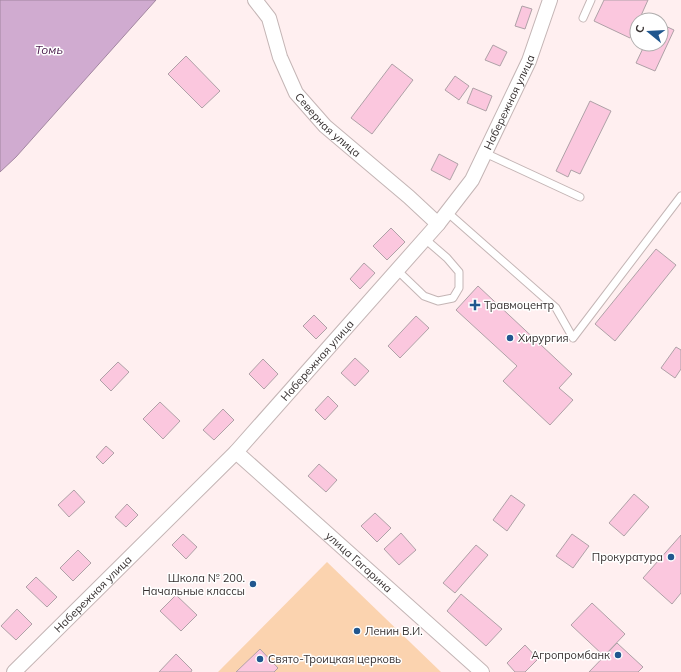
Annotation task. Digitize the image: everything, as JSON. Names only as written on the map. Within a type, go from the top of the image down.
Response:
[{"type":"street","name":"Северная улица","points":[[255,0],[269,18],[280,57],[296,92],[325,126],[438,224]]},
{"type":"street","name":"Набережная улица","points":[[14,672],[236,452],[438,224],[472,180],[529,61],[550,0]]},
{"type":"street","name":"улица Гагарина","points":[[236,452],[482,672]]},
{"type":"lane","points":[[583,18],[591,0]]},
{"type":"lane","points":[[485,153],[580,196]]},
{"type":"lane","points":[[447,212],[556,308],[573,338],[681,196]]},
{"type":"lane","points":[[398,270],[424,296],[438,301],[453,298],[459,288],[459,272],[448,258],[425,239]]},
{"type":"shaded area","points":[[327,562],[441,672],[218,672]]},
{"type":"water","name":"Томь","points":[[0,0],[156,0],[16,157],[0,172]]},
{"type":"building","points":[[604,0],[648,0],[643,12],[629,12],[629,38],[594,21]]},
{"type":"building","points":[[522,6],[532,9],[525,29],[515,26]]},
{"type":"building","points":[[669,28],[674,30],[669,41]]},
{"type":"building","points":[[493,45],[507,52],[500,66],[485,60]]},
{"type":"building","points":[[641,52],[664,52],[655,71],[636,63]]},
{"type":"building","points":[[186,56],[220,91],[202,108],[168,74]]},
{"type":"building","points":[[392,64],[413,80],[372,134],[351,118]]},
{"type":"building","points":[[455,76],[469,86],[459,100],[445,90]]},
{"type":"building","points":[[473,88],[492,96],[486,111],[467,103]]},
{"type":"building","points":[[590,101],[611,111],[580,174],[571,170],[568,177],[556,171]]},
{"type":"building","points":[[439,154],[458,164],[450,180],[431,170]]},
{"type":"building","points":[[391,228],[405,242],[387,260],[373,246]]},
{"type":"building","points":[[656,249],[676,265],[615,341],[595,324]]},
{"type":"building","points":[[364,263],[375,273],[360,289],[350,279]]},
{"type":"building","name":"Хирургия","points":[[478,286],[572,374],[559,388],[573,400],[550,425],[503,381],[517,366],[456,310]]},
{"type":"building","points":[[314,315],[327,328],[316,339],[303,326]]},
{"type":"building","points":[[416,316],[429,328],[400,358],[388,346]]},
{"type":"building","points":[[676,347],[681,350],[681,369],[675,378],[661,368]]},
{"type":"building","points":[[355,358],[369,371],[355,386],[341,373]]},
{"type":"building","points":[[263,359],[278,374],[264,389],[249,374]]},
{"type":"building","points":[[118,362],[129,372],[111,391],[100,380]]},
{"type":"building","points":[[328,396],[338,406],[325,420],[315,410]]},
{"type":"building","points":[[160,402],[180,421],[163,439],[143,419]]},
{"type":"building","points":[[223,409],[234,420],[214,440],[203,430]]},
{"type":"building","points":[[106,446],[114,453],[103,464],[96,457]]},
{"type":"building","points":[[319,464],[337,480],[326,492],[308,476]]},
{"type":"building","points":[[74,490],[85,502],[69,517],[58,505]]},
{"type":"building","points":[[634,494],[649,507],[624,536],[609,523]]},
{"type":"building","points":[[511,495],[525,505],[507,531],[493,520]]},
{"type":"building","points":[[127,504],[138,515],[126,527],[115,517]]},
{"type":"building","points":[[375,513],[391,528],[377,542],[361,526]]},
{"type":"building","points":[[401,533],[416,550],[399,565],[384,549]]},
{"type":"building","points":[[183,534],[197,547],[186,559],[172,545]]},
{"type":"building","points":[[572,534],[589,546],[573,568],[556,556]]},
{"type":"building","name":"Прокуратура","points":[[681,535],[681,593],[672,604],[643,578]]},
{"type":"building","points":[[476,545],[488,555],[455,593],[443,583]]},
{"type":"building","points":[[78,550],[91,563],[73,581],[60,568]]},
{"type":"building","points":[[36,577],[57,597],[47,607],[26,587]]},
{"type":"building","points":[[461,594],[502,629],[486,646],[447,611]]},
{"type":"building","points":[[176,595],[197,615],[181,631],[160,611]]},
{"type":"building","points":[[592,603],[625,634],[604,656],[571,625]]},
{"type":"building","points":[[17,609],[32,624],[16,640],[1,626]]},
{"type":"building","name":"Агропромбанк","points":[[617,643],[643,667],[638,672],[589,672]]},
{"type":"building","points":[[525,645],[538,659],[525,672],[515,672],[507,663]]},
{"type":"building","name":"Свято-Троицкая церковь","points":[[260,649],[278,668],[274,672],[236,672]]},
{"type":"building","points":[[176,654],[192,670],[191,672],[159,672]]},
{"type":"place","name":"Травмоцентр","points":[[475,305]]},
{"type":"place","name":"Хирургия","points":[[510,338]]},
{"type":"place","name":"Прокуратура","points":[[671,557]]},
{"type":"place","name":"Школа № 200. Начальные классы","points":[[253,584]]},
{"type":"place","name":"Ленин В.И.","points":[[357,631]]},
{"type":"place","name":"Агропромбанк","points":[[618,655]]},
{"type":"place","name":"Свято-Троицкая церковь","points":[[260,659]]}]
